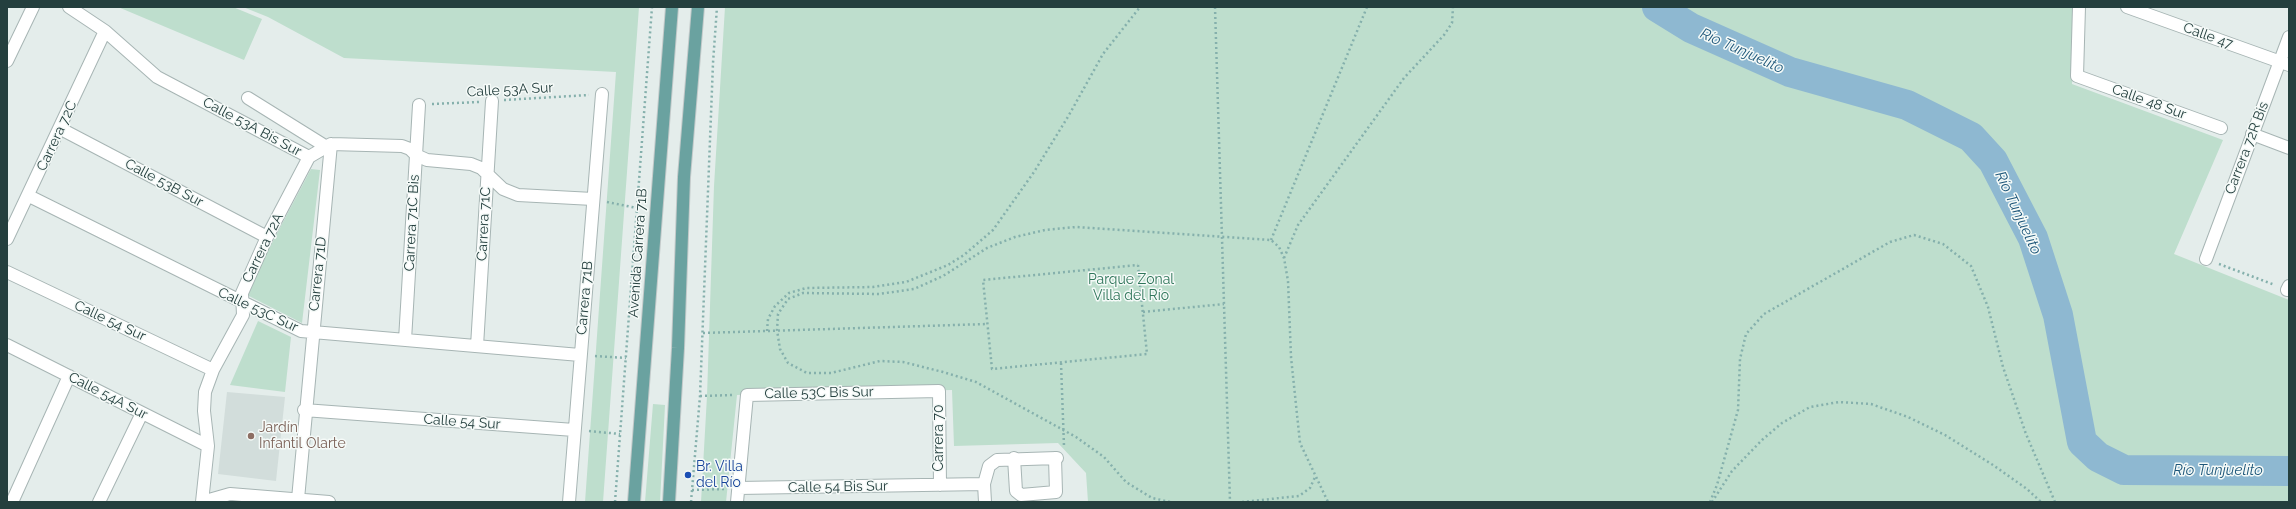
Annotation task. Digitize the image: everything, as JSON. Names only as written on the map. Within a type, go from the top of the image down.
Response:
[{"type":"main road","name":"Avenida Carrera 71B","points":[[634,502],[672,7]]},
{"type":"main road","points":[[669,502],[678,348],[684,177],[698,7]]},
{"type":"street","points":[[7,61],[32,7]]},
{"type":"street","name":"Calle 53A Bis Sur","points":[[69,7],[105,31],[157,77],[309,157],[328,145]]},
{"type":"street","name":"Calle 48 Sur","points":[[2079,7],[2077,76],[2221,128]]},
{"type":"street","name":"Calle 47","points":[[2127,7],[2284,63]]},
{"type":"street","name":"Carrera 72C","points":[[7,240],[61,129],[105,31]]},
{"type":"street","name":"Carrera 72R Bis","points":[[2206,259],[2252,134],[2284,63],[2289,37]]},
{"type":"street","name":"Carrera 71B","points":[[569,502],[602,94]]},
{"type":"street","points":[[248,98],[328,145],[402,146],[410,149],[416,155],[427,160],[471,164],[481,168],[487,176],[503,189],[518,195],[593,199]]},
{"type":"street","name":"Carrera 71C","points":[[477,346],[492,101]]},
{"type":"street","name":"Carrera 71C Bis","points":[[405,340],[419,105]]},
{"type":"street","name":"Calle 53B Sur","points":[[61,129],[267,237]]},
{"type":"street","points":[[2252,134],[2289,148]]},
{"type":"street","name":"Carrera 71D","points":[[298,500],[304,410],[328,145]]},
{"type":"street","name":"Carrera 72A","points":[[202,502],[208,446],[204,405],[205,392],[213,370],[243,315],[243,305],[241,302],[242,293],[267,237],[309,157]]},
{"type":"street","name":"Calle 53C Sur","points":[[29,196],[290,326],[312,332],[580,355]]},
{"type":"street","name":"Calle 54 Sur","points":[[7,272],[213,370]]},
{"type":"street","name":"Calle 54A Sur","points":[[7,345],[208,446]]},
{"type":"street","points":[[12,502],[69,376]]},
{"type":"street","name":"Calle 53C Bis Sur","points":[[747,395],[939,391]]},
{"type":"street","name":"Carrera 70","points":[[939,391],[940,485]]},
{"type":"street","points":[[737,502],[747,395]]},
{"type":"street","name":"Calle 54 Sur","points":[[304,410],[574,430]]},
{"type":"street","points":[[98,502],[142,413]]},
{"type":"street","points":[[985,502],[984,484],[989,466],[997,460],[1014,458],[1059,456],[1056,492],[1021,495],[1016,491],[1014,458]]},
{"type":"street","name":"Calle 54 Bis Sur","points":[[738,488],[984,484]]},
{"type":"street","points":[[202,502],[230,494],[329,502]]},
{"type":"path","points":[[615,502],[652,7]]},
{"type":"path","points":[[691,502],[700,396],[713,63],[717,7]]},
{"type":"path","points":[[767,331],[768,319],[775,306],[789,292],[806,288],[873,287],[906,282],[948,265],[964,255],[993,230],[1034,172],[1103,54],[1140,7]]},
{"type":"path","points":[[1215,7],[1230,502]]},
{"type":"path","points":[[1271,240],[1367,7]]},
{"type":"path","points":[[1284,258],[1298,225],[1404,78],[1444,35],[1452,23],[1453,7]]},
{"type":"path","name":"Calle 53A Sur","points":[[419,105],[602,94]]},
{"type":"path","points":[[593,199],[637,208]]},
{"type":"path","points":[[1170,502],[1152,498],[1126,482],[1104,457],[1064,430],[976,382],[903,362],[880,361],[831,373],[807,373],[788,363],[780,349],[777,330],[778,314],[788,298],[803,293],[879,294],[914,289],[943,276],[986,248],[1015,237],[1045,230],[1076,227],[1271,240],[1279,247],[1284,258],[1288,281],[1291,357],[1300,443],[1328,502]]},
{"type":"path","points":[[1711,502],[1738,410],[1740,359],[1746,334],[1764,314],[1890,242],[1914,235],[1943,244],[1971,266],[1988,307],[2003,367],[2026,434],[2054,502]]},
{"type":"path","points":[[2206,259],[2288,288]]},
{"type":"path","points":[[1138,265],[1143,312],[1147,354],[992,369],[983,280],[1138,265]]},
{"type":"path","points":[[1143,312],[1224,304]]},
{"type":"path","points":[[703,333],[987,324]]},
{"type":"path","points":[[580,355],[626,358]]},
{"type":"path","points":[[1059,456],[1064,430],[1061,362]]},
{"type":"path","name":"Calle 53C Bis Sur","points":[[700,396],[747,395]]},
{"type":"path","points":[[1711,502],[1732,470],[1762,440],[1782,423],[1810,406],[1839,402],[1871,404],[1908,418],[1945,435],[1993,465],[2027,489],[2041,502]]},
{"type":"path","points":[[574,430],[620,434]]},
{"type":"path","points":[[1242,502],[1299,496],[1310,488],[1315,477]]},
{"type":"path","points":[[692,490],[738,488]]},
{"type":"shaded area","name":"Jardín Infantil Olarte","points":[[227,392],[285,397],[276,481],[218,474]]},
{"type":"green space","points":[[118,7],[233,7],[262,19],[244,60]]},
{"type":"green space","points":[[243,7],[639,7],[603,502],[585,502],[616,72],[344,58],[268,17]]},
{"type":"green space","name":"Parque Zonal Villa del Río","points":[[725,7],[2074,7],[2072,84],[2223,140],[2174,254],[2289,300],[2289,502],[1088,502],[1086,473],[1058,443],[954,446],[952,390],[737,395],[726,502],[701,502],[707,396],[714,186]]},
{"type":"green space","points":[[311,169],[320,170],[302,323],[245,294]]},
{"type":"green space","points":[[258,321],[291,337],[285,392],[230,385]]},
{"type":"green space","points":[[653,404],[665,405],[660,502],[645,502]]},
{"type":"waterway","name":"Río Tunjuelito","points":[[1657,7],[1691,28],[1790,72],[1907,105],[1971,137],[1993,161],[2033,238],[2058,315],[2082,442],[2098,457],[2124,470],[2289,471]]},
{"type":"place","name":"Jardín Infantil Olarte","points":[[251,436]]},
{"type":"place","name":"Br. Villa del Río","points":[[688,475]]}]
